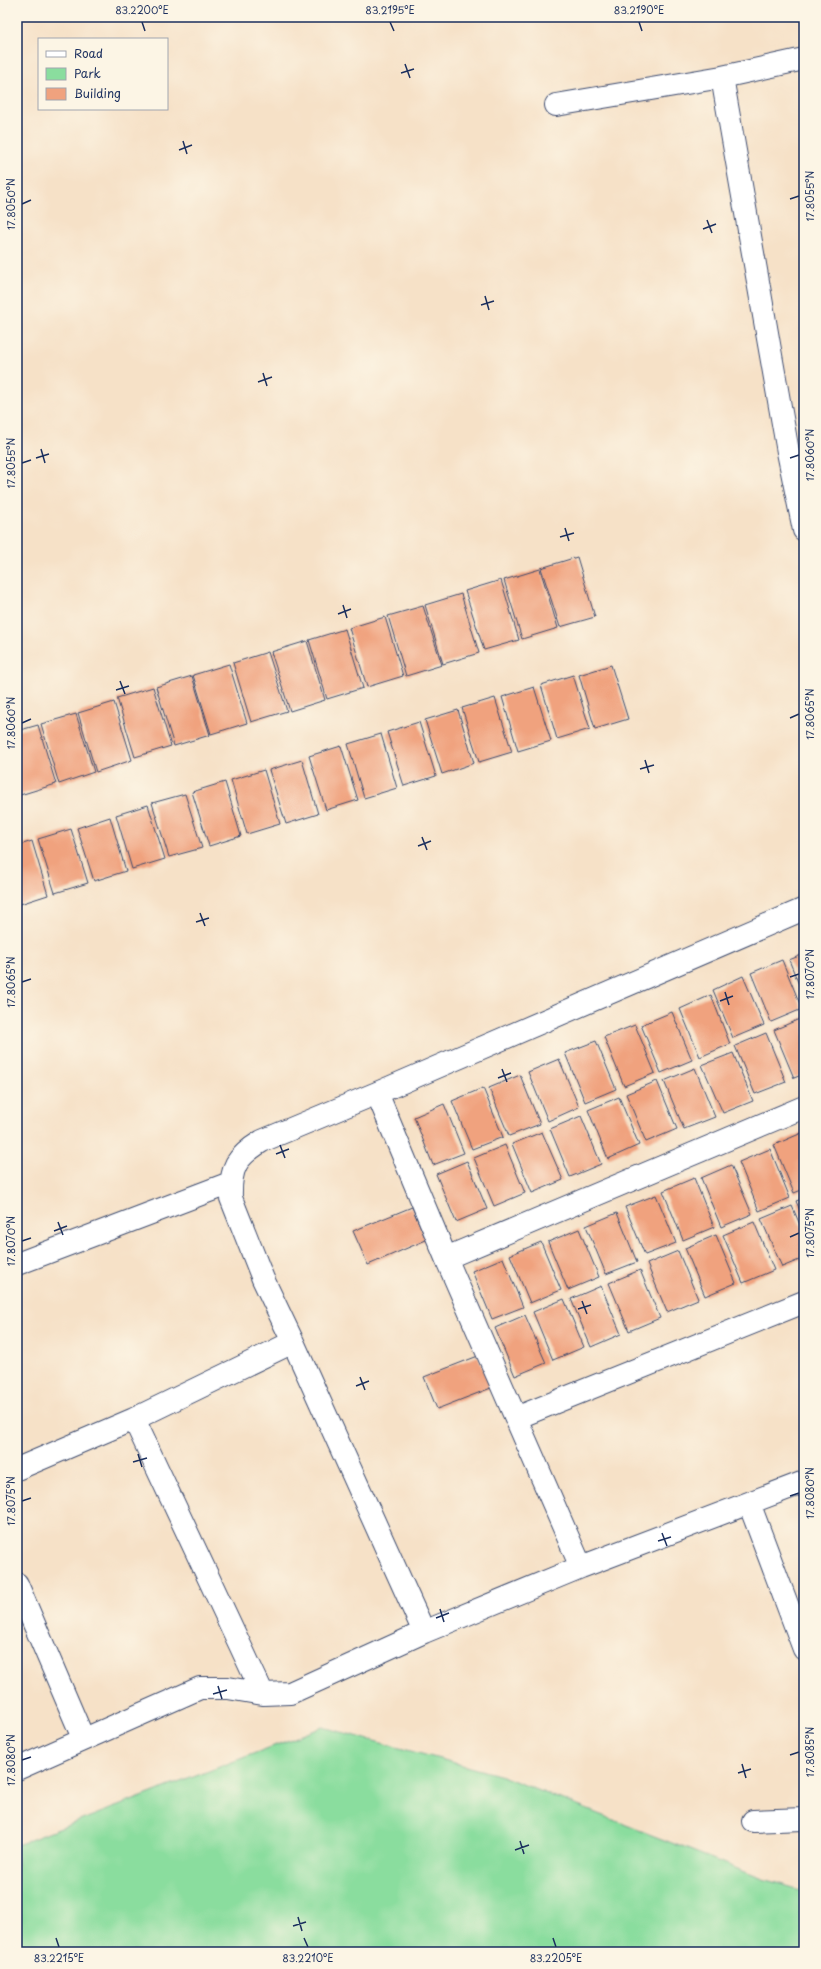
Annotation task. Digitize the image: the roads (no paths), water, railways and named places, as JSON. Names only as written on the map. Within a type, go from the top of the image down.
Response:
[{"type":"street","points":[[556,105],[722,77],[804,60]]},
{"type":"street","points":[[722,77],[788,452],[804,530]]},
{"type":"street","points":[[424,1632],[260,1272],[231,1198],[230,1183],[236,1162],[247,1151],[262,1141],[804,909]]},
{"type":"street","points":[[377,1093],[446,1258],[581,1567]]},
{"type":"street","points":[[446,1258],[804,1107]]},
{"type":"street","points":[[17,1264],[230,1183]]},
{"type":"street","points":[[516,1418],[804,1302]]},
{"type":"street","points":[[17,1469],[134,1419],[293,1342]]},
{"type":"street","points":[[134,1419],[263,1694]]},
{"type":"street","points":[[17,1769],[83,1738],[200,1688],[228,1688],[263,1694],[290,1692],[307,1686],[424,1632],[581,1567],[804,1482]]},
{"type":"street","points":[[749,1503],[804,1649]]},
{"type":"street","points":[[17,1584],[83,1738]]},
{"type":"street","points":[[753,1822],[804,1819]]}]
